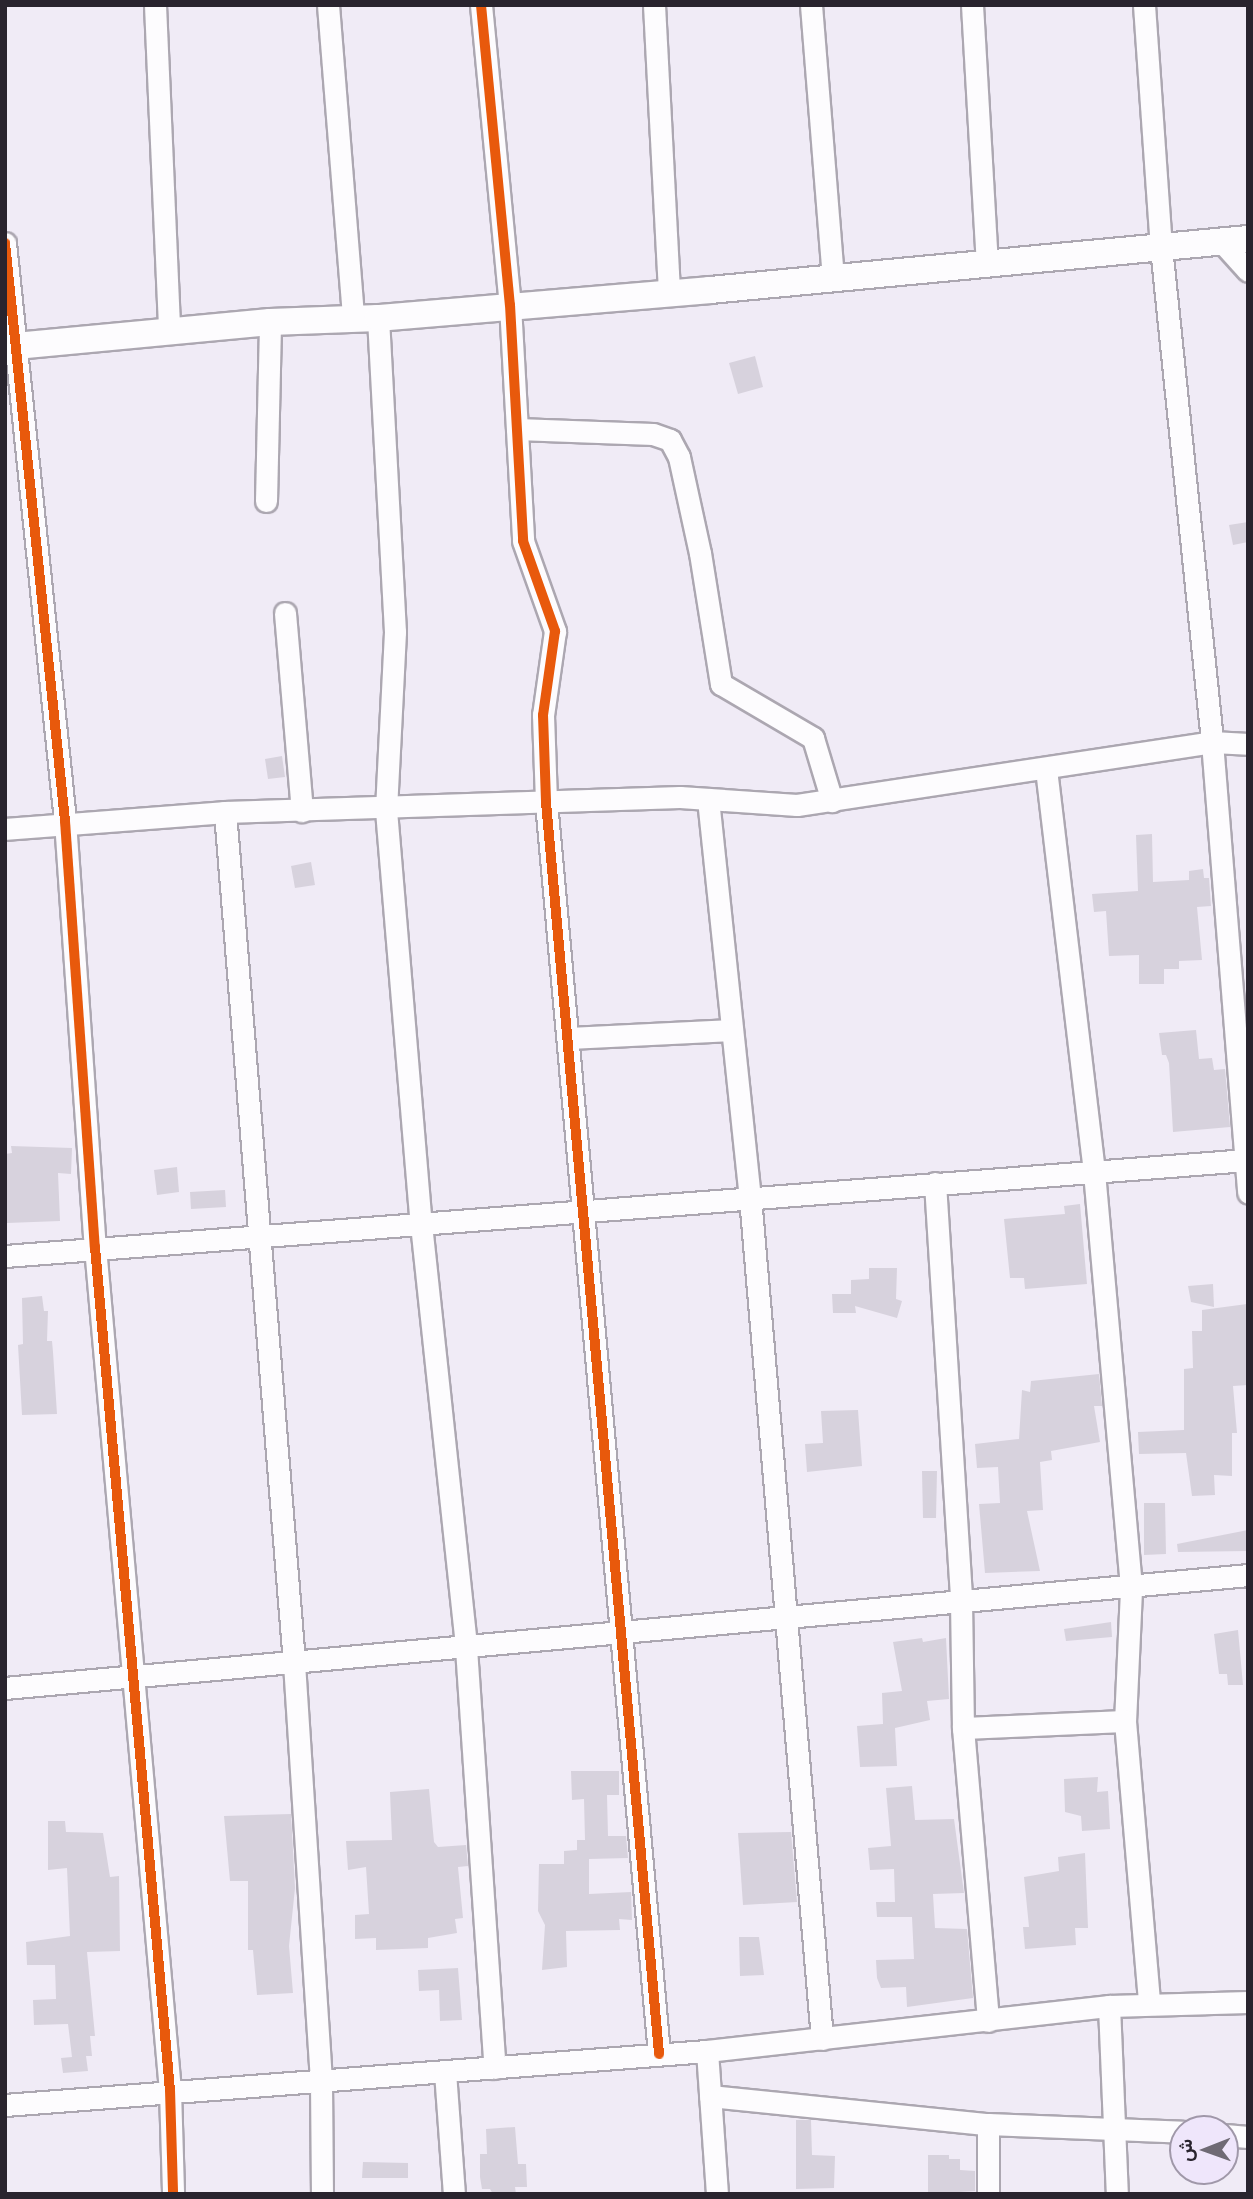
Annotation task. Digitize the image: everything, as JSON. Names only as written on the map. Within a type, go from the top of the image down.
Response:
[{"type":"main road","points":[[12,346],[169,330],[669,293],[1248,239]]},
{"type":"street","points":[[155,5],[169,330]]},
{"type":"street","points":[[328,5],[366,317],[395,632],[386,810],[421,1224],[466,1648],[495,2068]]},
{"type":"street","points":[[481,5],[510,305],[524,549],[555,631],[543,715],[546,802],[585,1210],[659,2054]]},
{"type":"street","points":[[653,5],[669,293]]},
{"type":"street","points":[[811,5],[833,278]]},
{"type":"street","points":[[972,5],[987,264]]},
{"type":"street","points":[[1144,5],[1161,247],[1212,742],[1248,1193]]},
{"type":"street","points":[[1221,241],[1248,271]]},
{"type":"street","points":[[5,243],[12,346],[65,821],[95,1248],[170,2090],[173,2194]]},
{"type":"street","points":[[266,501],[270,322]]},
{"type":"street","points":[[517,429],[653,434],[670,440],[679,457],[700,553],[721,684],[813,738],[832,801]]},
{"type":"street","points":[[285,613],[302,811]]},
{"type":"street","points":[[5,829],[65,821],[225,812],[386,810],[546,802],[708,799],[765,806],[832,801],[1212,742],[1248,744]]},
{"type":"street","points":[[1046,769],[1094,1172],[1131,1590],[1125,1721],[1149,2003]]},
{"type":"street","points":[[708,799],[750,1197],[822,2039]]},
{"type":"street","points":[[225,812],[294,1663],[321,2082],[322,2194]]},
{"type":"street","points":[[569,1038],[732,1030]]},
{"type":"street","points":[[5,1256],[1246,1161]]},
{"type":"street","points":[[935,1183],[961,1601],[963,1728],[988,2021]]},
{"type":"street","points":[[5,1688],[961,1601],[1131,1590],[1248,1576]]},
{"type":"street","points":[[963,1728],[1125,1721]]},
{"type":"street","points":[[5,2105],[170,2090],[321,2082],[707,2051],[1109,2006],[1248,2002]]},
{"type":"street","points":[[1109,2006],[1118,2194]]},
{"type":"street","points":[[707,2051],[717,2194]]},
{"type":"street","points":[[444,2072],[454,2194]]},
{"type":"street","points":[[710,2096],[988,2124],[1169,2131]]},
{"type":"street","points":[[988,2124],[988,2194]]},
{"type":"building","points":[[755,356],[763,387],[738,394],[729,363]]},
{"type":"building","points":[[1248,522],[1248,542],[1233,545],[1229,525]]},
{"type":"building","points":[[282,756],[285,777],[268,779],[265,759]]},
{"type":"building","points":[[1152,834],[1153,882],[1189,880],[1189,871],[1203,869],[1204,878],[1209,878],[1211,906],[1197,907],[1202,960],[1179,961],[1179,969],[1164,969],[1164,984],[1139,984],[1139,955],[1109,956],[1106,911],[1094,912],[1092,894],[1138,891],[1136,835]]},
{"type":"building","points":[[311,862],[315,885],[295,888],[291,866]]},
{"type":"building","points":[[1196,1030],[1199,1059],[1212,1058],[1214,1070],[1225,1069],[1230,1127],[1173,1132],[1169,1063],[1166,1055],[1162,1055],[1159,1033]]},
{"type":"building","points":[[11,1146],[72,1148],[71,1174],[58,1173],[60,1221],[7,1223],[5,1154],[12,1153]]},
{"type":"building","points":[[177,1167],[179,1192],[157,1195],[154,1170]]},
{"type":"building","points":[[225,1190],[226,1207],[191,1209],[190,1192]]},
{"type":"building","points":[[1080,1204],[1087,1284],[1025,1289],[1024,1278],[1010,1278],[1004,1219],[1065,1214],[1064,1206]]},
{"type":"building","points":[[869,1268],[897,1268],[896,1299],[902,1301],[897,1318],[855,1306],[856,1313],[833,1313],[832,1294],[851,1294],[851,1280],[869,1279]]},
{"type":"building","points":[[1213,1284],[1214,1307],[1191,1302],[1188,1286]]},
{"type":"building","points":[[42,1296],[44,1311],[48,1311],[47,1341],[52,1341],[57,1414],[22,1415],[18,1345],[23,1344],[22,1298]]},
{"type":"building","points":[[1247,1304],[1248,1385],[1233,1386],[1237,1433],[1232,1433],[1232,1476],[1214,1475],[1215,1495],[1192,1496],[1186,1453],[1139,1454],[1138,1432],[1184,1430],[1184,1369],[1193,1368],[1192,1331],[1202,1331],[1202,1310]]},
{"type":"building","points":[[1099,1374],[1102,1406],[1094,1406],[1100,1442],[1051,1451],[1052,1460],[1040,1462],[1043,1510],[1027,1511],[1040,1571],[985,1573],[979,1504],[1000,1503],[998,1467],[977,1468],[975,1444],[1019,1439],[1022,1390],[1030,1392],[1031,1381]]},
{"type":"building","points":[[858,1410],[862,1466],[807,1472],[805,1444],[823,1443],[821,1411]]},
{"type":"building","points":[[922,1471],[937,1471],[936,1518],[923,1518]]},
{"type":"building","points":[[1144,1503],[1165,1503],[1166,1554],[1144,1555]]},
{"type":"building","points":[[1248,1530],[1248,1551],[1178,1552],[1177,1544]]},
{"type":"building","points":[[1111,1622],[1112,1637],[1066,1641],[1064,1629]]},
{"type":"building","points":[[1238,1630],[1243,1685],[1228,1685],[1227,1674],[1219,1674],[1214,1634]]},
{"type":"building","points":[[922,1638],[923,1642],[946,1638],[949,1699],[927,1701],[930,1720],[895,1728],[897,1766],[860,1767],[857,1726],[883,1724],[882,1693],[902,1691],[893,1642]]},
{"type":"building","points":[[571,1771],[619,1771],[619,1795],[607,1795],[608,1836],[626,1836],[628,1858],[589,1859],[589,1894],[631,1892],[632,1920],[619,1919],[620,1930],[566,1931],[567,1967],[542,1970],[545,1925],[538,1911],[539,1864],[564,1864],[564,1851],[577,1850],[577,1840],[585,1840],[584,1799],[572,1800]]},
{"type":"building","points":[[1098,1777],[1097,1792],[1108,1791],[1110,1829],[1082,1831],[1081,1816],[1065,1812],[1064,1779]]},
{"type":"building","points":[[912,1786],[915,1820],[954,1819],[964,1893],[933,1894],[935,1928],[967,1929],[973,1998],[907,2007],[906,1987],[881,1988],[877,1978],[876,1960],[914,1959],[912,1917],[877,1917],[876,1902],[895,1902],[894,1869],[870,1870],[868,1848],[891,1846],[886,1788]]},
{"type":"building","points":[[429,1789],[434,1842],[438,1847],[466,1845],[468,1866],[458,1867],[463,1918],[455,1919],[457,1933],[428,1938],[428,1948],[376,1950],[376,1938],[355,1939],[355,1915],[369,1914],[366,1867],[348,1870],[346,1841],[392,1840],[390,1792]]},
{"type":"building","points":[[291,1814],[295,1888],[289,1946],[293,1993],[257,1995],[253,1950],[248,1950],[248,1881],[230,1881],[224,1816]]},
{"type":"building","points":[[48,1821],[65,1821],[66,1832],[103,1833],[110,1877],[119,1876],[120,1951],[87,1952],[95,2036],[90,2036],[92,2056],[86,2056],[88,2071],[63,2073],[61,2058],[72,2057],[68,2024],[34,2025],[33,2000],[56,1999],[55,1965],[27,1965],[26,1942],[70,1936],[67,1868],[48,1870]]},
{"type":"building","points":[[791,1832],[797,1902],[743,1905],[738,1833]]},
{"type":"building","points":[[1085,1853],[1088,1928],[1075,1928],[1076,1945],[1025,1949],[1023,1927],[1029,1927],[1024,1877],[1059,1871],[1058,1857]]},
{"type":"building","points":[[739,1937],[759,1937],[764,1975],[740,1976]]},
{"type":"building","points":[[458,1968],[462,2020],[440,2021],[439,1990],[419,1991],[418,1970]]},
{"type":"building","points":[[796,2120],[811,2120],[812,2155],[835,2156],[834,2188],[796,2189]]},
{"type":"building","points":[[515,2127],[518,2164],[526,2164],[527,2187],[515,2187],[516,2194],[493,2194],[490,2189],[482,2189],[480,2177],[480,2154],[487,2154],[486,2129]]},
{"type":"building","points":[[928,2155],[949,2155],[949,2159],[960,2159],[960,2170],[975,2171],[975,2191],[928,2194]]},
{"type":"building","points":[[363,2162],[408,2163],[408,2178],[362,2178]]},
{"type":"cycle path","points":[[481,5],[510,305],[523,541],[555,631],[543,715],[546,802],[659,2054]]},
{"type":"cycle path","points":[[5,243],[65,821],[95,1247],[170,2090],[173,2194]]}]
